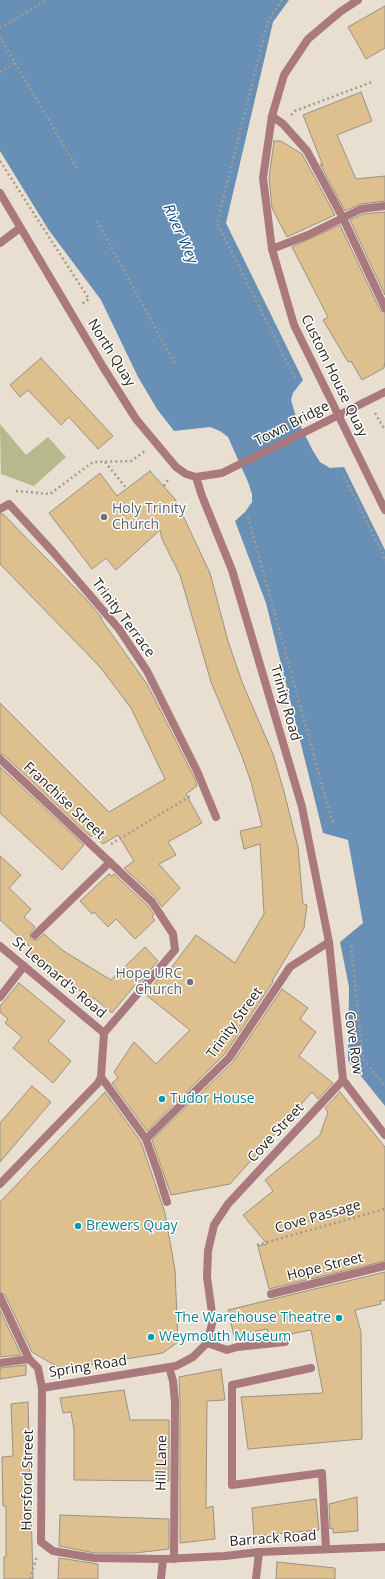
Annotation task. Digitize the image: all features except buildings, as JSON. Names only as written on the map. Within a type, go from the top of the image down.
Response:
[{"type":"street","name":"Custom House Quay","points":[[358,0],[340,12],[308,39],[284,75],[272,116],[263,178],[272,249],[294,325],[385,510]]},
{"type":"street","points":[[272,116],[283,124],[307,151],[343,218],[385,308]]},
{"type":"street","name":"North Quay","points":[[0,194],[136,419],[176,467],[186,474],[196,477]]},
{"type":"street","points":[[272,249],[308,235],[361,209],[385,206]]},
{"type":"street","points":[[0,243],[20,228]]},
{"type":"street","name":"Town Bridge","points":[[196,477],[222,474],[385,392]]},
{"type":"street","name":"Trinity Road","points":[[196,477],[202,496],[232,570],[302,807],[329,942]]},
{"type":"street","name":"Trinity Terrace","points":[[0,509],[9,504],[53,552],[119,629],[147,671],[197,771],[216,817]]},
{"type":"street","name":"Franchise Street","points":[[0,759],[152,902],[173,934],[175,950],[104,1033]]},
{"type":"street","points":[[35,935],[110,862]]},
{"type":"street","name":"Cove Row","points":[[329,942],[343,1080],[385,1135]]},
{"type":"street","name":"Trinity Street","points":[[146,1139],[229,1058],[290,967],[329,942]]},
{"type":"street","name":"St Leonard's Road","points":[[0,946],[104,1033],[101,1077]]},
{"type":"street","points":[[0,997],[24,966]]},
{"type":"street","points":[[0,1184],[98,1083],[101,1077],[146,1139],[167,1202]]},
{"type":"street","name":"Cove Street","points":[[207,1344],[213,1320],[207,1277],[208,1251],[214,1226],[228,1204],[343,1080]]},
{"type":"street","name":"Hope Street","points":[[271,1294],[385,1266]]},
{"type":"street","points":[[0,1297],[29,1359]]},
{"type":"street","points":[[172,1367],[193,1356],[207,1344],[227,1350],[237,1347],[285,1342]]},
{"type":"street","name":"Spring Road","points":[[0,1363],[29,1359],[38,1368],[42,1388],[172,1367]]},
{"type":"street","name":"Hill Lane","points":[[172,1367],[175,1402],[174,1559]]},
{"type":"street","points":[[311,1368],[232,1385],[232,1485],[322,1473],[326,1549]]},
{"type":"street","name":"Horsford Street","points":[[42,1388],[41,1542],[53,1551],[94,1558],[163,1559]]},
{"type":"street","name":"Barrack Road","points":[[163,1559],[259,1552],[385,1547]]},
{"type":"street","points":[[256,1579],[259,1552]]},
{"type":"street","points":[[161,1579],[163,1559]]},
{"type":"path","points":[[0,28],[47,0]]},
{"type":"path","points":[[0,37],[78,170]]},
{"type":"path","points":[[0,72],[15,63]]},
{"type":"path","points":[[283,124],[295,111],[372,82]]},
{"type":"path","points":[[97,221],[175,364]]},
{"type":"path","points":[[378,417],[385,430]]},
{"type":"path","points":[[14,491],[50,494],[93,462],[131,461],[139,456]]},
{"type":"path","points":[[105,462],[127,489]]},
{"type":"path","points":[[344,476],[382,552],[385,562]]},
{"type":"path","points":[[248,517],[333,825]]},
{"type":"path","points":[[98,851],[204,787]]},
{"type":"path","points":[[351,945],[363,1059],[385,1087]]},
{"type":"path","name":"Cove Passage","points":[[257,1245],[385,1209]]},
{"type":"path","points":[[30,1579],[41,1542]]},
{"type":"green space","points":[[0,424],[26,455],[48,437],[66,457],[34,486],[1,474]]},
{"type":"water","name":"River Wey","points":[[0,0],[289,0],[273,22],[226,223],[303,380],[293,393],[291,400],[296,417],[320,462],[330,468],[344,467],[385,550],[385,1106],[348,1060],[349,987],[340,942],[363,923],[348,840],[323,833],[266,603],[235,521],[245,512],[252,502],[252,494],[248,482],[228,437],[220,431],[210,427],[174,431],[157,409],[138,377],[101,300],[48,229],[0,151]]},
{"type":"place","name":"Holy Trinity Church","points":[[104,517]]},
{"type":"place","name":"Hope URC Church","points":[[190,982]]},
{"type":"place","name":"Tudor House","points":[[162,1099]]},
{"type":"place","name":"Brewers Quay","points":[[78,1226]]},
{"type":"place","name":"The Warehouse Theatre","points":[[339,1318]]},
{"type":"place","name":"Weymouth Museum","points":[[151,1337]]}]
